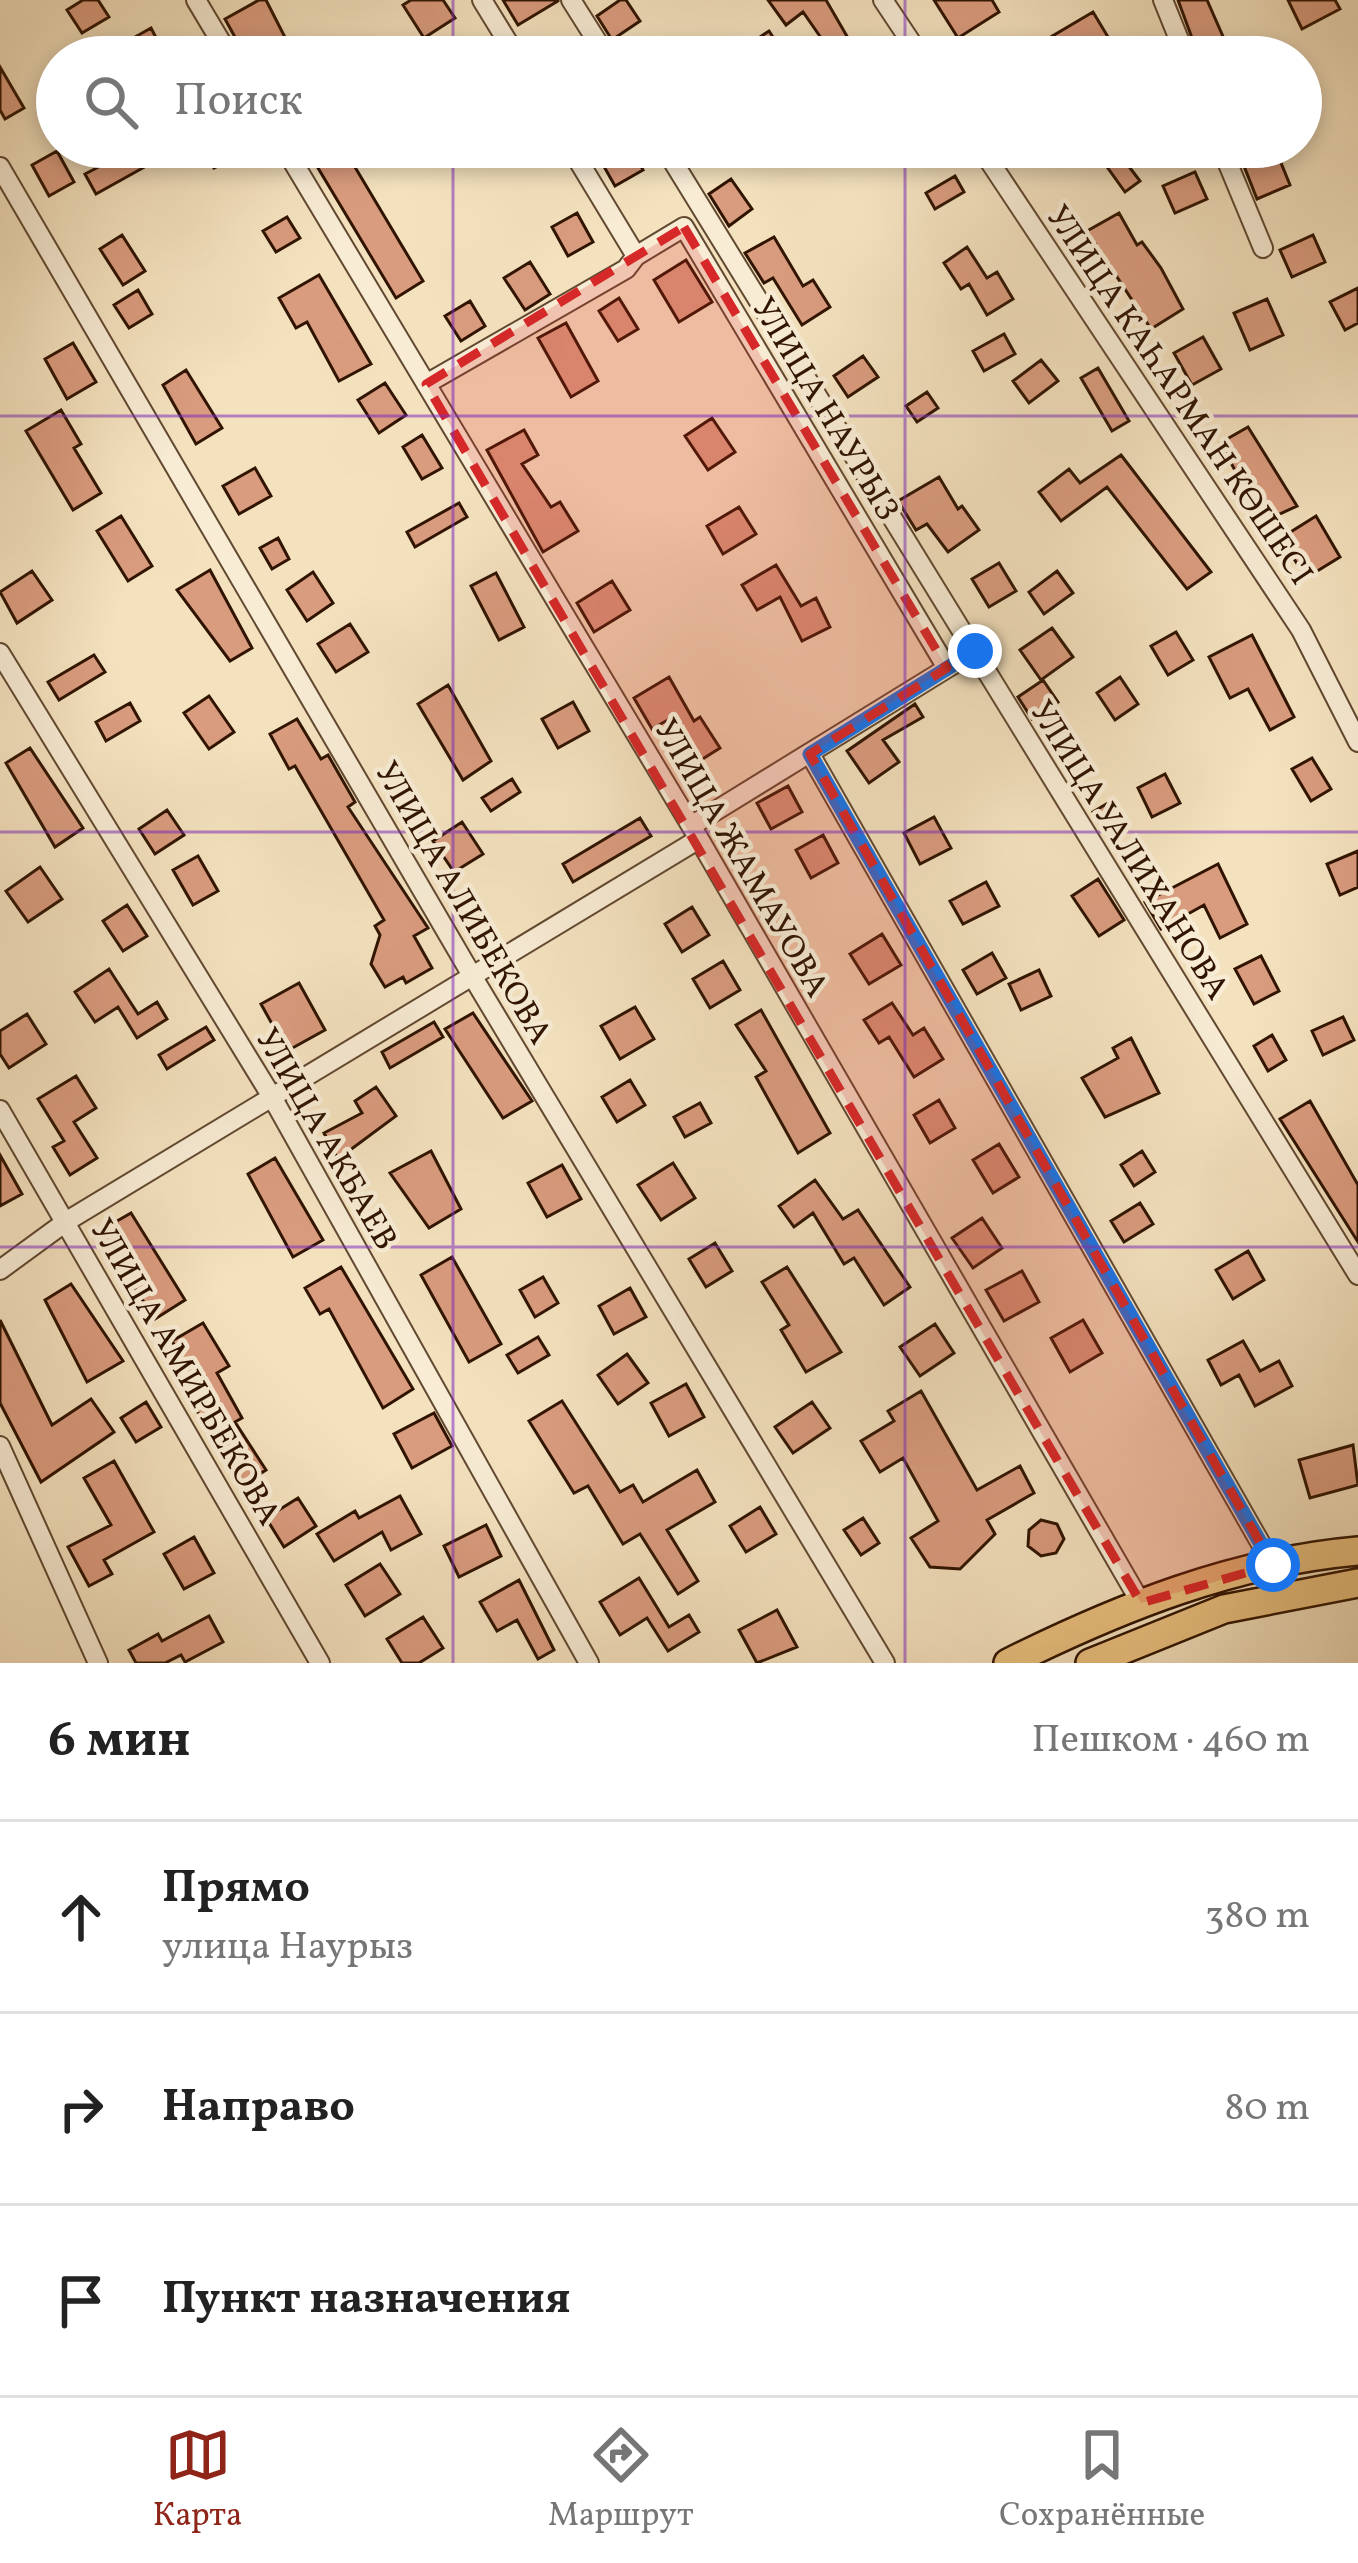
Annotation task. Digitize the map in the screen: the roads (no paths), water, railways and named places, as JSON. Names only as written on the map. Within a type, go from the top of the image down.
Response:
[{"type":"main road","points":[[1008,1663],[1192,1583],[1358,1551]]},
{"type":"main road","points":[[1090,1663],[1224,1609],[1358,1583]]},
{"type":"street","points":[[196,0],[217,36]]},
{"type":"street","points":[[482,0],[504,36]]},
{"type":"street","points":[[571,0],[594,36]]},
{"type":"street","points":[[907,36],[887,6],[911,0]]},
{"type":"street","points":[[1163,0],[1178,36]]},
{"type":"street","name":"УЛИЦА АЛИБЕКОВА","points":[[0,167],[474,979],[885,1663]]},
{"type":"street","name":"УЛИЦА ЖАМАУОВА","points":[[297,168],[695,833],[1141,1603]]},
{"type":"street","points":[[583,168],[636,256]]},
{"type":"street","name":"УЛИЦА УАЛИХАНОВА","points":[[677,168],[1358,1275]]},
{"type":"street","name":"УЛИЦА КАҺАРМАН КӨШЕСІ","points":[[994,168],[1301,630],[1358,742]]},
{"type":"street","points":[[1230,168],[1264,248]]},
{"type":"street","name":"УЛИЦА НАУРЫЗ","points":[[427,384],[626,268],[636,256],[684,226],[946,668]]},
{"type":"street","points":[[0,1270],[67,1221],[474,979],[810,754],[975,651]]},
{"type":"street","name":"УЛИЦА АКБАЕВ","points":[[0,653],[272,1097],[589,1663]]},
{"type":"street","points":[[810,754],[1273,1565]]},
{"type":"street","name":"УЛИЦА АМИРБЕКОВА","points":[[0,1110],[320,1663]]},
{"type":"street","points":[[0,1446],[98,1663]]}]
